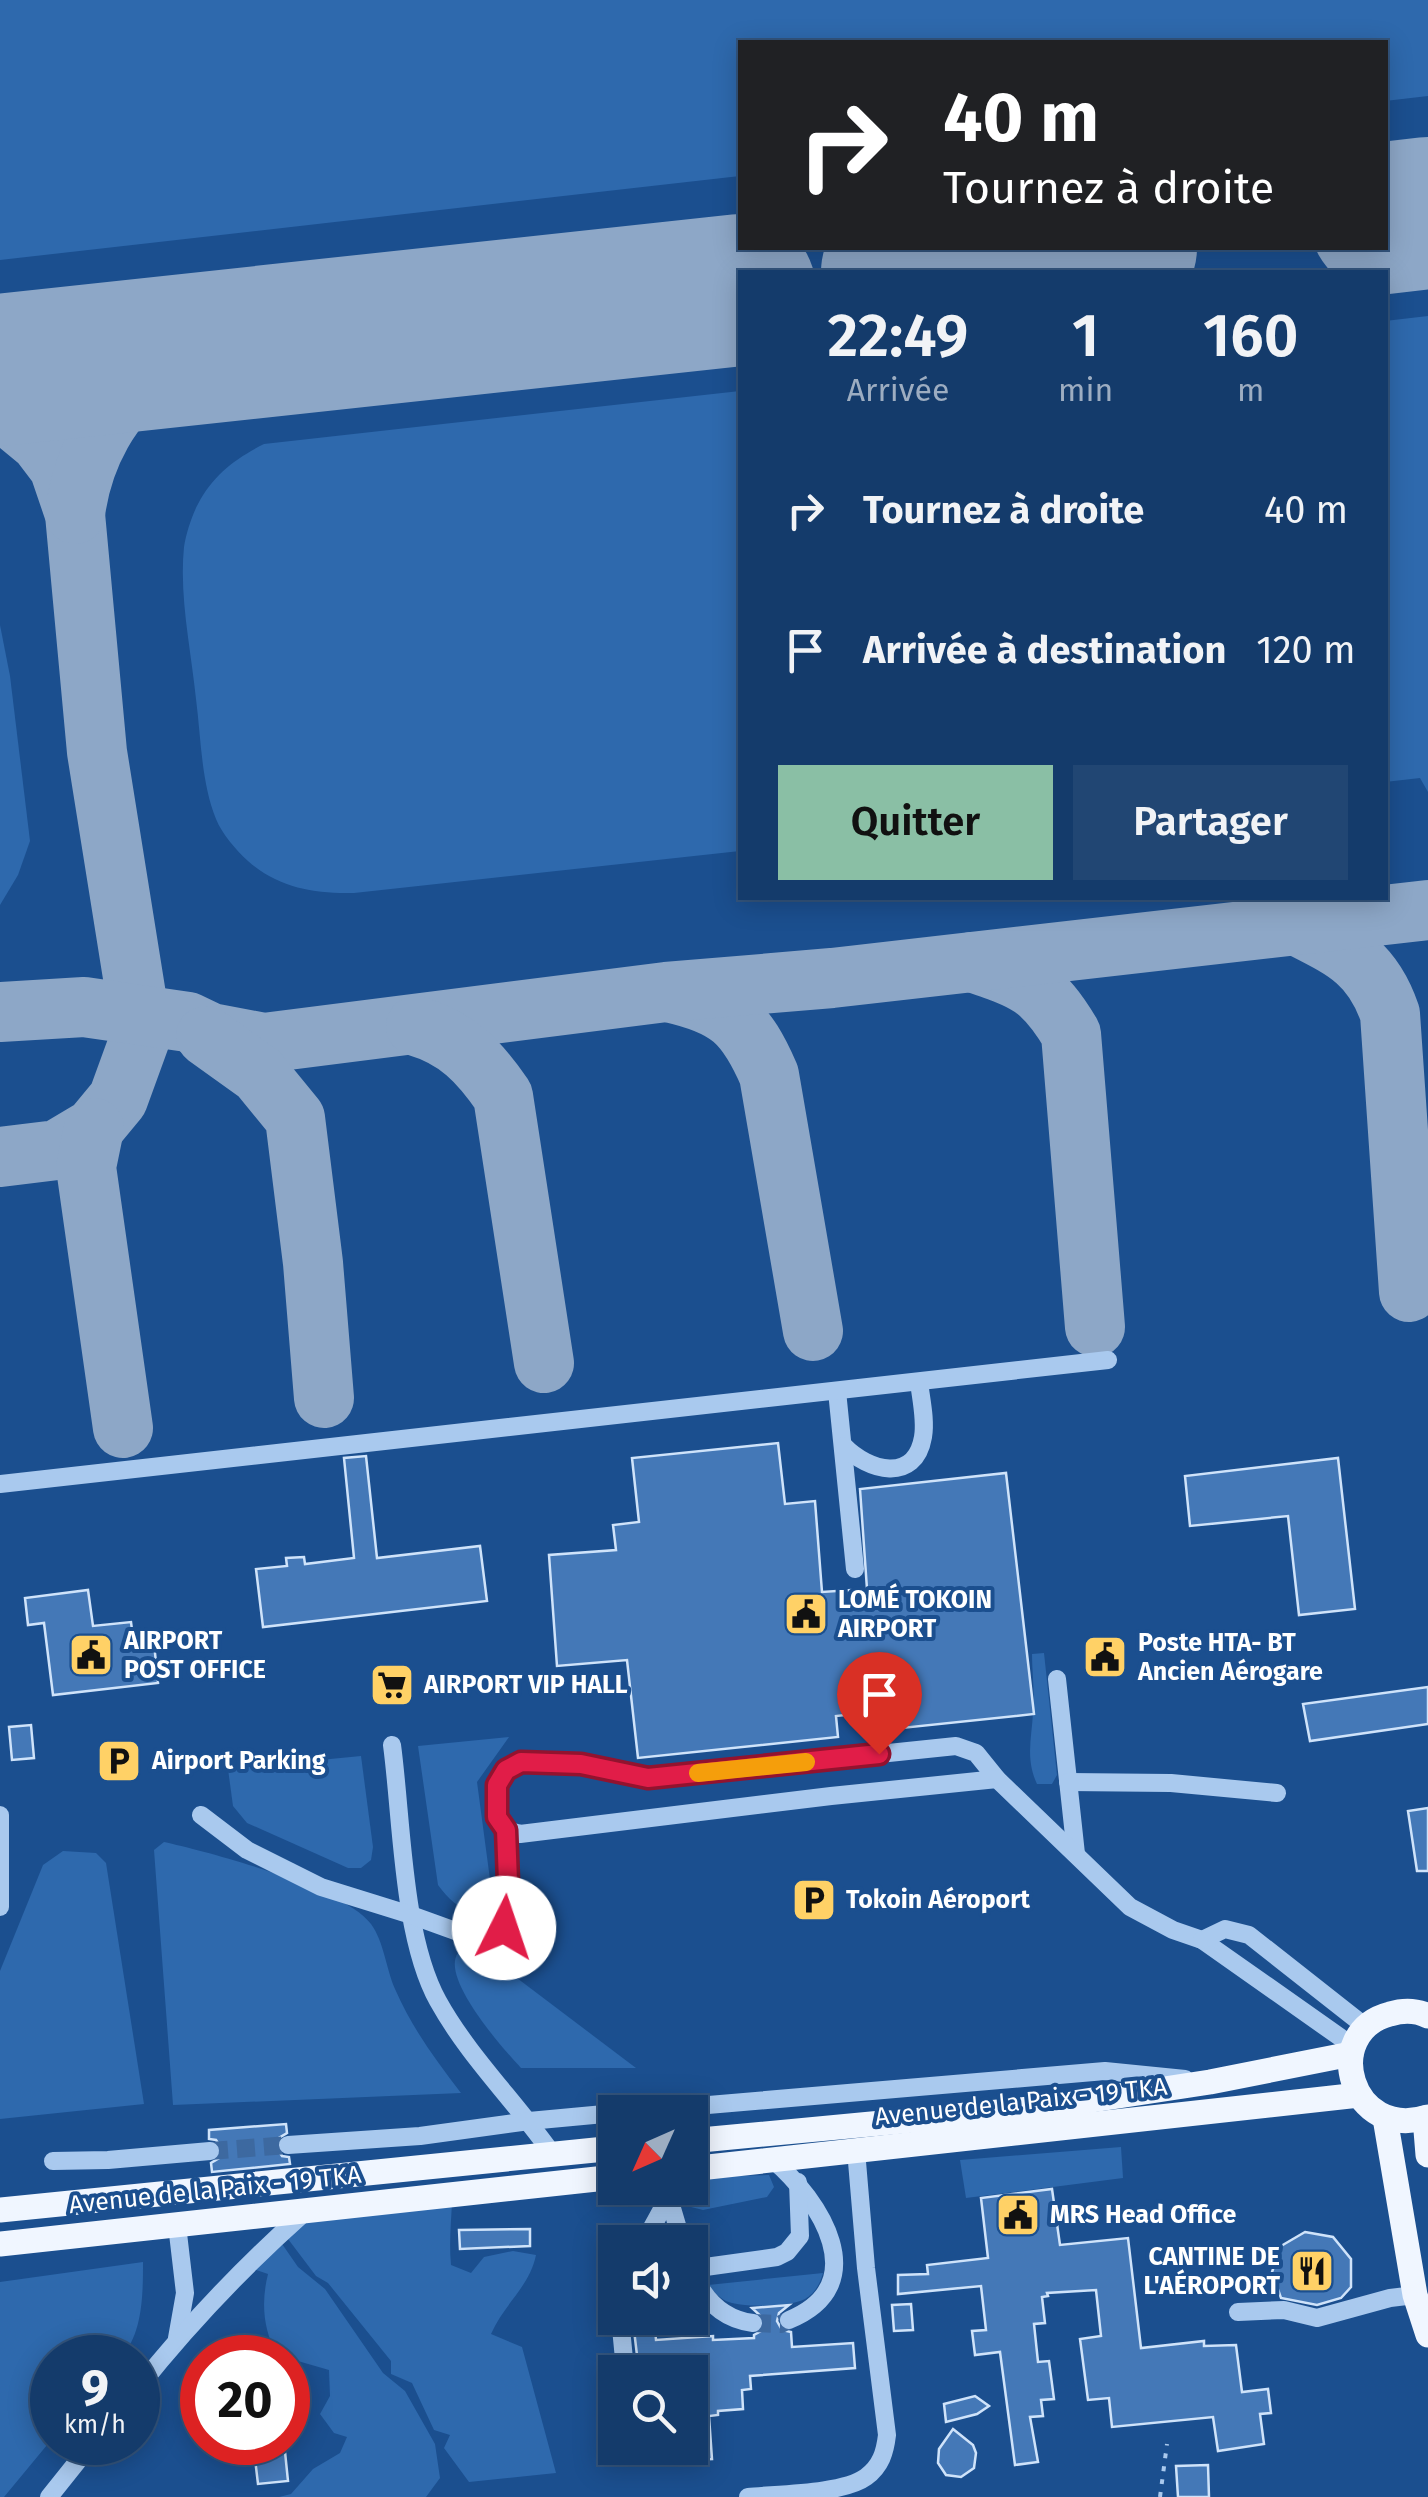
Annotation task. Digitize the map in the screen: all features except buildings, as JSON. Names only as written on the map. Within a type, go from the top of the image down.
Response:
[{"type":"main road","points":[[708,2139],[1040,2108],[1210,2082],[1357,2042],[1383,2015],[1402,2010],[1428,2016]]},
{"type":"main road","points":[[1357,2042],[1352,2082],[1358,2095],[1385,2118],[1405,2122],[1426,2118],[1428,2155]]},
{"type":"main road","name":"Avenue de la Paix - 19 TKA","points":[[708,2167],[1358,2095]]},
{"type":"main road","points":[[1385,2118],[1415,2294],[1428,2335]]},
{"type":"main road","name":"Avenue de la Paix - 19 TKA","points":[[0,2210],[598,2150]]},
{"type":"main road","name":"Avenue de la Paix - 19 TKA","points":[[0,2244],[598,2179]]},
{"type":"street","points":[[0,1484],[1108,1360]]},
{"type":"street","points":[[844,1446],[856,1459],[875,1468],[894,1469],[907,1464],[920,1450],[924,1433],[919,1382]]},
{"type":"street","points":[[837,1391],[856,1569]]},
{"type":"street","points":[[1057,1679],[1076,1854]]},
{"type":"street","points":[[392,1745],[411,1914],[436,1998],[470,2052],[553,2154]]},
{"type":"street","points":[[200,1814],[248,1850],[320,1887],[411,1914],[483,1942],[504,1928],[509,1907],[506,1830],[497,1817],[497,1785],[506,1770],[521,1762],[581,1764],[648,1778],[956,1746],[976,1753],[997,1780],[1130,1907],[1202,1940],[1357,2042]]},
{"type":"street","points":[[506,1830],[520,1834],[997,1780]]},
{"type":"street","points":[[1068,1782],[1170,1783],[1277,1794]]},
{"type":"street","points":[[0,1815],[0,1907]]},
{"type":"street","points":[[1202,1940],[1224,1929],[1249,1936],[1357,2042]]},
{"type":"street","points":[[708,2105],[1105,2072],[1210,2082]]},
{"type":"street","points":[[288,2145],[420,2136],[598,2115]]},
{"type":"street","points":[[748,2497],[855,2484],[879,2464],[885,2450],[856,2150]]},
{"type":"street","points":[[53,2161],[210,2151]]},
{"type":"street","points":[[772,2160],[798,2181],[820,2212],[832,2240],[833,2269],[824,2296],[807,2313],[790,2320]]},
{"type":"street","points":[[708,2266],[777,2257],[786,2252],[800,2236],[798,2181]]},
{"type":"street","points":[[160,2360],[249,2262],[307,2210]]},
{"type":"street","points":[[176,2225],[185,2293],[177,2338]]},
{"type":"street","points":[[1238,2312],[1284,2310],[1317,2318],[1415,2294]]},
{"type":"street","points":[[708,2300],[722,2313],[753,2324]]},
{"type":"street","points":[[49,2497],[75,2465]]},
{"type":"path","points":[[1160,2497],[1167,2444]]},
{"type":"shaded area","points":[[0,0],[1428,0],[1428,96],[1388,101],[1388,40],[738,40],[738,176],[0,260]]},
{"type":"shaded area","points":[[1428,316],[1428,792],[1420,778],[1388,782],[1388,321]]},
{"type":"shaded area","points":[[738,391],[738,851],[354,893],[311,890],[284,883],[239,852],[219,825],[207,790],[186,623],[184,547],[191,519],[211,484],[226,468],[264,444]]},
{"type":"shaded area","points":[[0,625],[30,841],[18,875],[0,905]]},
{"type":"shaded area","points":[[1044,1653],[1057,1775],[1052,1784],[1037,1784],[1030,1756],[1032,1654]]},
{"type":"shaded area","points":[[509,1737],[477,1782],[493,1902],[469,1910],[456,1904],[438,1885],[418,1746]]},
{"type":"shaded area","points":[[361,1756],[373,1847],[371,1860],[361,1868],[348,1868],[247,1823],[233,1806],[228,1769]]},
{"type":"shaded area","points":[[164,1842],[275,1873],[334,1897],[356,1911],[375,1931],[409,2017],[461,2093],[173,2105],[154,1850]]},
{"type":"shaded area","points":[[63,1851],[96,1853],[106,1863],[144,2104],[0,2119],[0,1971],[43,1865]]},
{"type":"shaded area","points":[[469,1946],[636,2068],[521,2068],[485,2025],[461,1986],[455,1968],[457,1954]]},
{"type":"shaded area","points":[[1121,2147],[1123,2178],[966,2198],[960,2160]]},
{"type":"shaded area","points":[[769,2175],[774,2187],[767,2197],[703,2210],[691,2207],[708,2205],[708,2177]]},
{"type":"shaded area","points":[[452,2202],[451,2265],[471,2273],[484,2257],[513,2251],[536,2255],[528,2276],[491,2334],[522,2347],[556,2473],[469,2482],[444,2448],[450,2435],[434,2430],[412,2383],[391,2374],[391,2361],[285,2235],[303,2214]]},
{"type":"shaded area","points":[[280,2241],[298,2267],[325,2289],[383,2373],[405,2391],[435,2444],[440,2478],[426,2497],[279,2497],[291,2494],[313,2469],[340,2453],[347,2437],[334,2433],[320,2414],[330,2396],[329,2370],[310,2365],[310,2335],[269,2335],[264,2305],[268,2274],[253,2269]]},
{"type":"shaded area","points":[[143,2262],[134,2335],[30,2335],[30,2465],[4,2497],[0,2497],[0,2282]]},
{"type":"shaded area","points":[[823,2273],[809,2297],[778,2305],[726,2301],[708,2285]]},
{"type":"taxiway","points":[[75,514],[92,453],[101,433],[127,398],[161,372],[227,348]]},
{"type":"taxiway","points":[[0,409],[40,442],[59,467],[75,514],[97,752],[142,1033],[118,1099],[94,1128],[57,1150],[0,1157]]},
{"type":"taxiway","points":[[0,1012],[84,1007],[188,1022],[211,1033],[264,1043],[666,992],[832,978],[1428,910]]},
{"type":"taxiway","points":[[1296,925],[1342,950],[1365,969],[1390,1014],[1409,1292]]},
{"type":"taxiway","points":[[972,962],[1030,986],[1051,1005],[1071,1034],[1095,1327]]},
{"type":"taxiway","points":[[672,993],[708,1004],[733,1019],[752,1042],[769,1075],[813,1331]]},
{"type":"taxiway","points":[[416,1026],[444,1037],[466,1052],[503,1096],[544,1363]]},
{"type":"taxiway","points":[[206,1036],[259,1074],[295,1118],[324,1398]]},
{"type":"taxiway","points":[[94,1128],[86,1167],[123,1428]]},
{"type":"runway","points":[[1388,218],[1428,213]]},
{"type":"runway","points":[[916,270],[1102,250]]},
{"type":"runway","points":[[0,370],[738,290]]},
{"type":"tunnel","points":[[210,2151],[288,2145]]},
{"type":"tunnel","points":[[753,2323],[781,2324],[789,2320]]},
{"type":"slow traffic","points":[[698,1773],[806,1762]]},
{"type":"place","name":"LOMÉ TOKOIN AIRPORT","points":[[806,1614]]},
{"type":"place","name":"AIRPORT POST OFFICE","points":[[91,1655]]},
{"type":"place","name":"Poste HTA- BT Ancien Aérogare","points":[[1105,1657]]},
{"type":"place","name":"AIRPORT VIP HALL","points":[[392,1685]]},
{"type":"place","name":"Airport Parking","points":[[119,1761]]},
{"type":"place","name":"Tokoin Aéroport","points":[[814,1900]]},
{"type":"place","name":"MRS Head Office","points":[[1018,2215]]},
{"type":"place","name":"CANTINE DE L'AÉROPORT","points":[[1312,2271]]},
{"type":"route","points":[[504,1928],[509,1907],[506,1830],[497,1817],[497,1785],[506,1770],[521,1762],[581,1764],[648,1778],[879,1754]]}]
